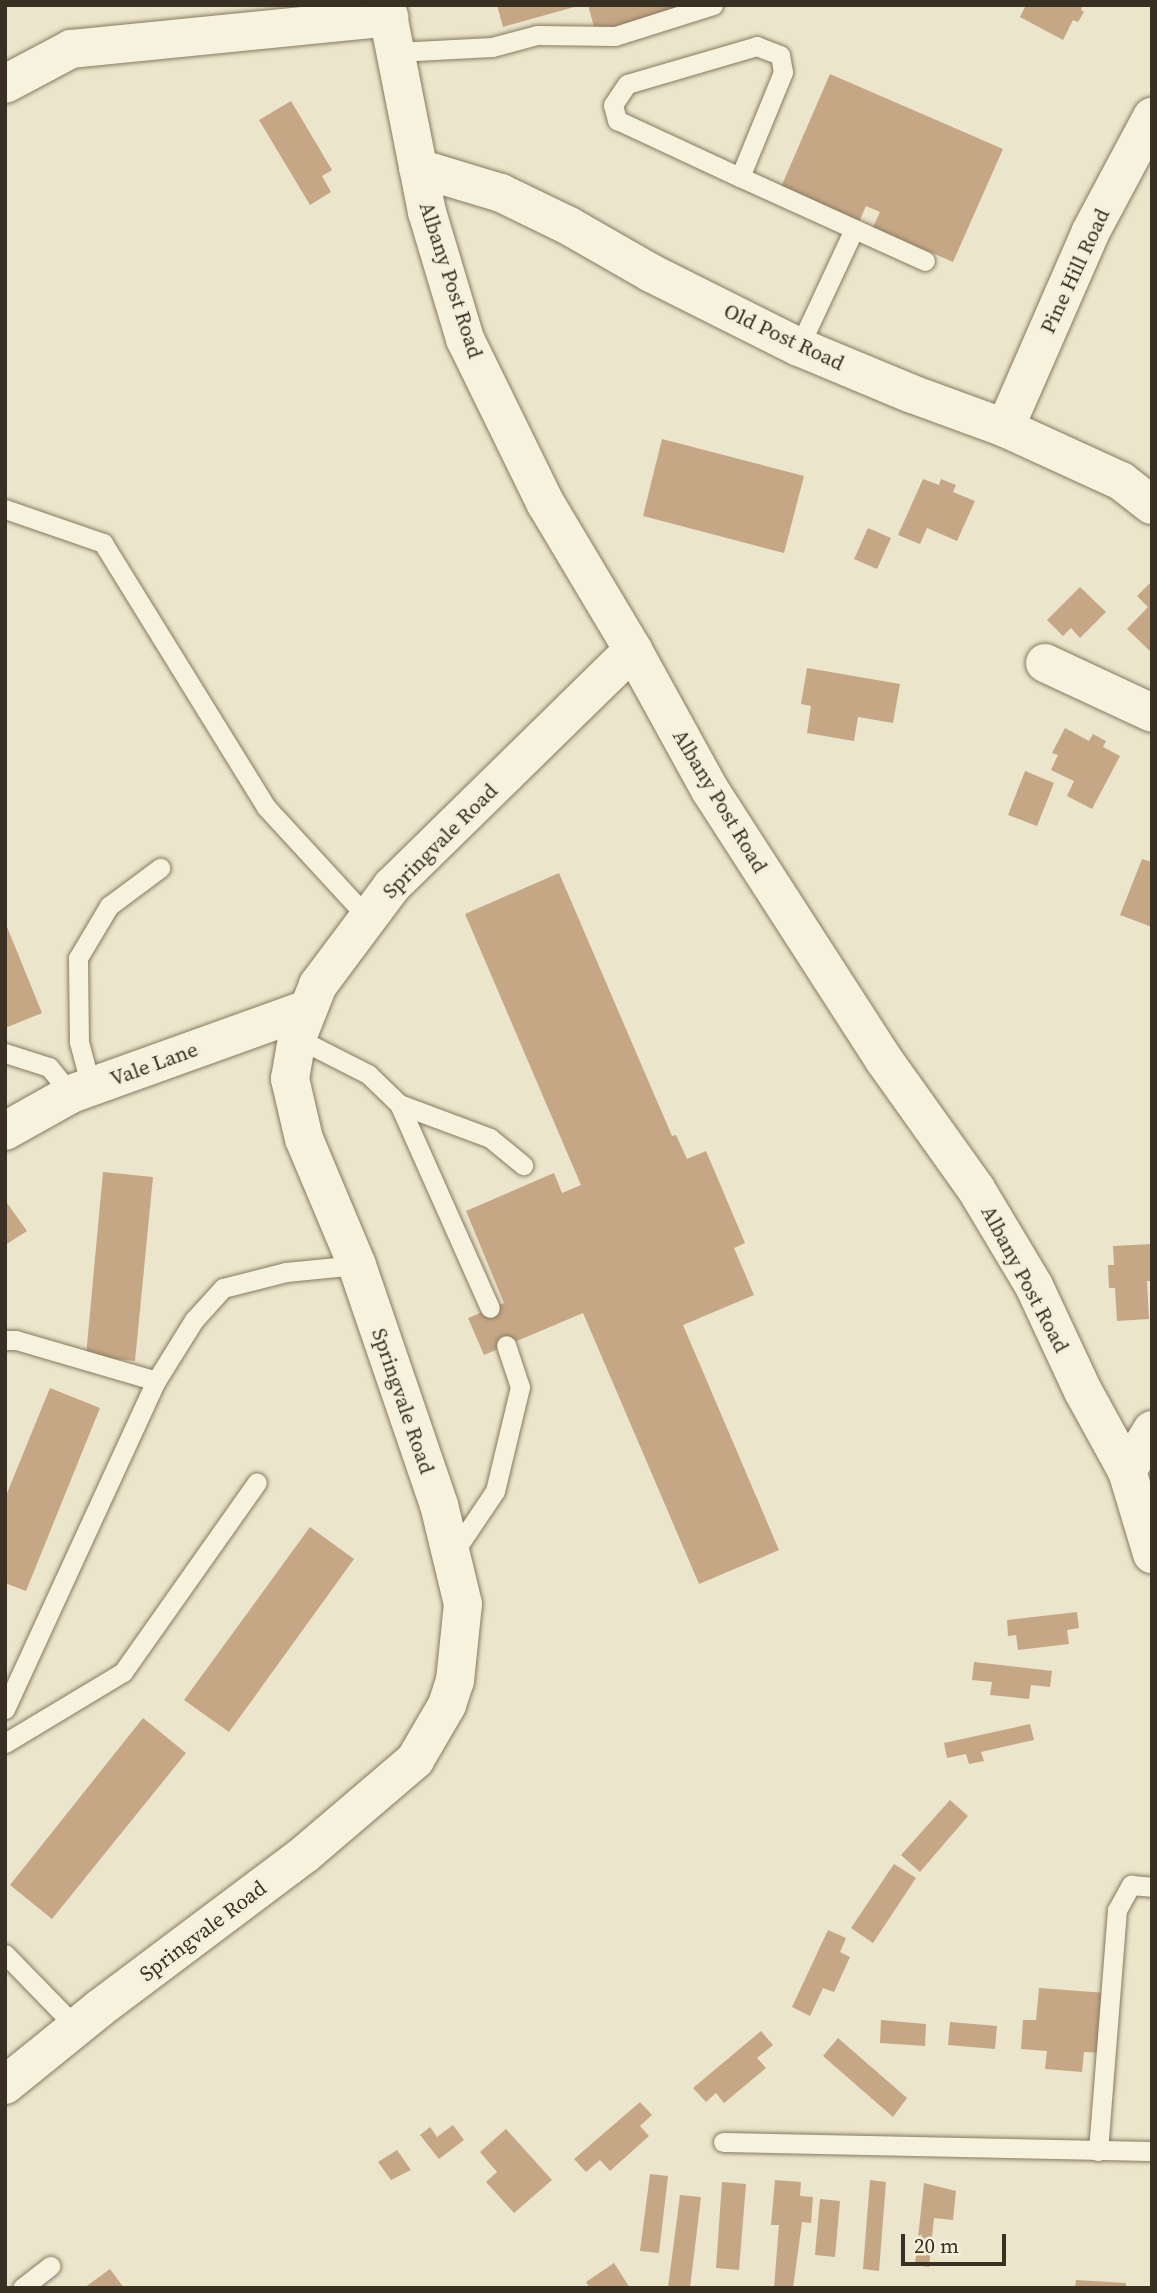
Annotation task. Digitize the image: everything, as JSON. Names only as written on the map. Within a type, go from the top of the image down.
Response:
[{"type":"street","points":[[5,83],[71,49],[390,25]]},
{"type":"street","name":"Albany Post Road","points":[[390,25],[427,212],[466,339],[546,504],[633,650],[710,790],[884,1060],[976,1189],[1034,1286],[1083,1391],[1127,1471],[1152,1554]]},
{"type":"street","name":"Pine Hill Road","points":[[1005,428],[1090,233],[1152,117]]},
{"type":"street","name":"Old Post Road","points":[[418,167],[501,193],[799,347],[912,394],[1005,428],[1121,481],[1152,505]]},
{"type":"street","name":"Springvale Road","points":[[5,2085],[76,2027],[305,1854],[415,1760],[447,1705],[455,1681],[463,1604],[439,1505],[357,1265],[304,1139],[290,1079],[302,1024],[318,985],[393,886],[633,650]]},
{"type":"street","points":[[1045,663],[1152,713]]},
{"type":"street","name":"Vale Lane","points":[[5,1131],[81,1091],[302,1024]]},
{"type":"street","points":[[1127,1471],[1152,1430]]},
{"type":"lane","points":[[390,25],[492,47],[549,34],[615,36],[713,5]]},
{"type":"lane","points":[[740,177],[783,72],[780,55],[757,46],[627,84],[613,105],[617,120],[740,177],[925,261]]},
{"type":"lane","points":[[799,347],[854,229]]},
{"type":"lane","points":[[5,509],[103,543],[266,807],[368,918]]},
{"type":"lane","points":[[81,1091],[78,958],[109,906],[160,868]]},
{"type":"lane","points":[[302,1024],[368,1074],[399,1104],[490,1308]]},
{"type":"lane","points":[[5,1053],[49,1067],[81,1091]]},
{"type":"lane","points":[[399,1104],[490,1138],[523,1165]]},
{"type":"lane","points":[[5,1709],[25,1673],[156,1381],[194,1320],[223,1288],[286,1272],[357,1265]]},
{"type":"lane","points":[[5,1340],[16,1340],[156,1381]]},
{"type":"lane","points":[[451,1556],[495,1491],[520,1387],[506,1345]]},
{"type":"lane","points":[[5,1743],[124,1672],[257,1482]]},
{"type":"lane","points":[[1098,2151],[1116,1910],[1130,1885],[1152,1887]]},
{"type":"lane","points":[[5,1954],[76,2027]]},
{"type":"lane","points":[[723,2142],[1152,2151]]},
{"type":"lane","points":[[22,2288],[50,2266]]},
{"type":"building","points":[[497,5],[578,5],[578,6],[503,27]]},
{"type":"building","points":[[588,5],[696,5],[596,34]]},
{"type":"building","points":[[1026,5],[1083,5],[1081,10],[1084,12],[1078,22],[1073,20],[1063,40],[1020,17]]},
{"type":"building","points":[[830,74],[1003,149],[953,262],[873,227],[880,212],[866,206],[859,222],[781,187]]},
{"type":"building","points":[[291,101],[332,170],[322,176],[331,192],[310,205],[259,120]]},
{"type":"building","points":[[662,439],[804,476],[784,553],[643,516]]},
{"type":"building","points":[[923,479],[939,485],[941,479],[956,485],[953,492],[975,501],[957,541],[927,528],[920,544],[898,535]]},
{"type":"building","points":[[868,528],[891,538],[877,569],[854,559]]},
{"type":"building","points":[[1152,581],[1152,653],[1127,629],[1148,607],[1137,596]]},
{"type":"building","points":[[1080,587],[1106,612],[1080,638],[1071,628],[1063,636],[1047,620]]},
{"type":"building","points":[[807,668],[900,684],[893,723],[858,717],[854,741],[807,733],[811,706],[801,704]]},
{"type":"building","points":[[1065,728],[1089,741],[1093,734],[1106,741],[1103,747],[1120,756],[1092,809],[1067,796],[1074,781],[1051,770],[1058,755],[1052,753]]},
{"type":"building","points":[[1025,771],[1054,783],[1037,826],[1008,815]]},
{"type":"building","points":[[1142,859],[1152,862],[1152,927],[1120,915]]},
{"type":"building","points":[[559,873],[672,1136],[676,1135],[687,1159],[706,1151],[745,1243],[734,1248],[754,1295],[683,1325],[779,1550],[699,1584],[583,1313],[484,1355],[468,1318],[504,1303],[466,1211],[554,1173],[562,1193],[581,1185],[465,914]]},
{"type":"building","points":[[5,922],[42,1013],[5,1028]]},
{"type":"building","points":[[103,1172],[153,1177],[135,1361],[86,1356]]},
{"type":"building","points":[[5,1200],[27,1231],[5,1245]]},
{"type":"building","points":[[1152,1244],[1152,1281],[1147,1281],[1149,1319],[1117,1321],[1115,1288],[1109,1288],[1108,1265],[1114,1265],[1113,1246]]},
{"type":"building","points":[[50,1388],[100,1408],[26,1591],[5,1583],[5,1498]]},
{"type":"building","points":[[310,1527],[354,1559],[229,1732],[184,1700]]},
{"type":"building","points":[[1077,1612],[1079,1628],[1067,1630],[1069,1644],[1018,1650],[1016,1635],[1008,1636],[1007,1620]]},
{"type":"building","points":[[974,1662],[1052,1671],[1050,1687],[1031,1685],[1029,1699],[990,1695],[992,1682],[972,1680]]},
{"type":"building","points":[[143,1718],[186,1753],[52,1919],[10,1885]]},
{"type":"building","points":[[1030,1724],[1034,1740],[981,1752],[984,1761],[969,1764],[966,1754],[947,1758],[944,1743]]},
{"type":"building","points":[[950,1800],[968,1816],[920,1872],[901,1855]]},
{"type":"building","points":[[894,1864],[916,1878],[873,1943],[851,1928]]},
{"type":"building","points":[[828,1930],[846,1938],[840,1952],[850,1957],[834,1992],[823,1988],[810,2016],[792,2007]]},
{"type":"building","points":[[1039,1988],[1106,1993],[1102,2053],[1084,2052],[1082,2072],[1045,2069],[1047,2051],[1021,2049],[1023,2020],[1036,2020]]},
{"type":"building","points":[[881,2020],[926,2024],[925,2046],[880,2043]]},
{"type":"building","points":[[950,2022],[997,2026],[995,2049],[948,2045]]},
{"type":"building","points":[[761,2031],[773,2045],[757,2058],[766,2068],[724,2103],[716,2093],[706,2102],[693,2088]]},
{"type":"building","points":[[838,2038],[907,2098],[893,2117],[823,2056]]},
{"type":"building","points":[[640,2102],[652,2115],[640,2126],[649,2136],[610,2171],[600,2160],[586,2172],[574,2159]]},
{"type":"building","points":[[453,2125],[464,2140],[439,2159],[420,2135],[430,2127],[437,2137]]},
{"type":"building","points":[[506,2129],[552,2180],[514,2213],[486,2182],[497,2172],[480,2152]]},
{"type":"building","points":[[397,2150],[411,2170],[391,2180],[378,2162]]},
{"type":"building","points":[[650,2174],[668,2176],[659,2253],[640,2251]]},
{"type":"building","points":[[775,2180],[801,2182],[800,2196],[813,2197],[811,2223],[802,2222],[793,2288],[774,2288],[779,2225],[771,2225]]},
{"type":"building","points":[[870,2180],[886,2182],[879,2271],[863,2269]]},
{"type":"building","points":[[722,2182],[746,2184],[739,2270],[716,2268]]},
{"type":"building","points":[[924,2183],[956,2191],[953,2220],[934,2218],[929,2267],[915,2265]]},
{"type":"building","points":[[680,2195],[701,2197],[690,2288],[668,2288]]},
{"type":"building","points":[[820,2199],[840,2201],[835,2257],[815,2255]]},
{"type":"building","points":[[614,2263],[630,2288],[590,2288],[586,2282]]},
{"type":"building","points":[[110,2269],[124,2288],[84,2288]]},
{"type":"building","points":[[1076,2280],[1126,2283],[1126,2288],[1075,2288]]}]
